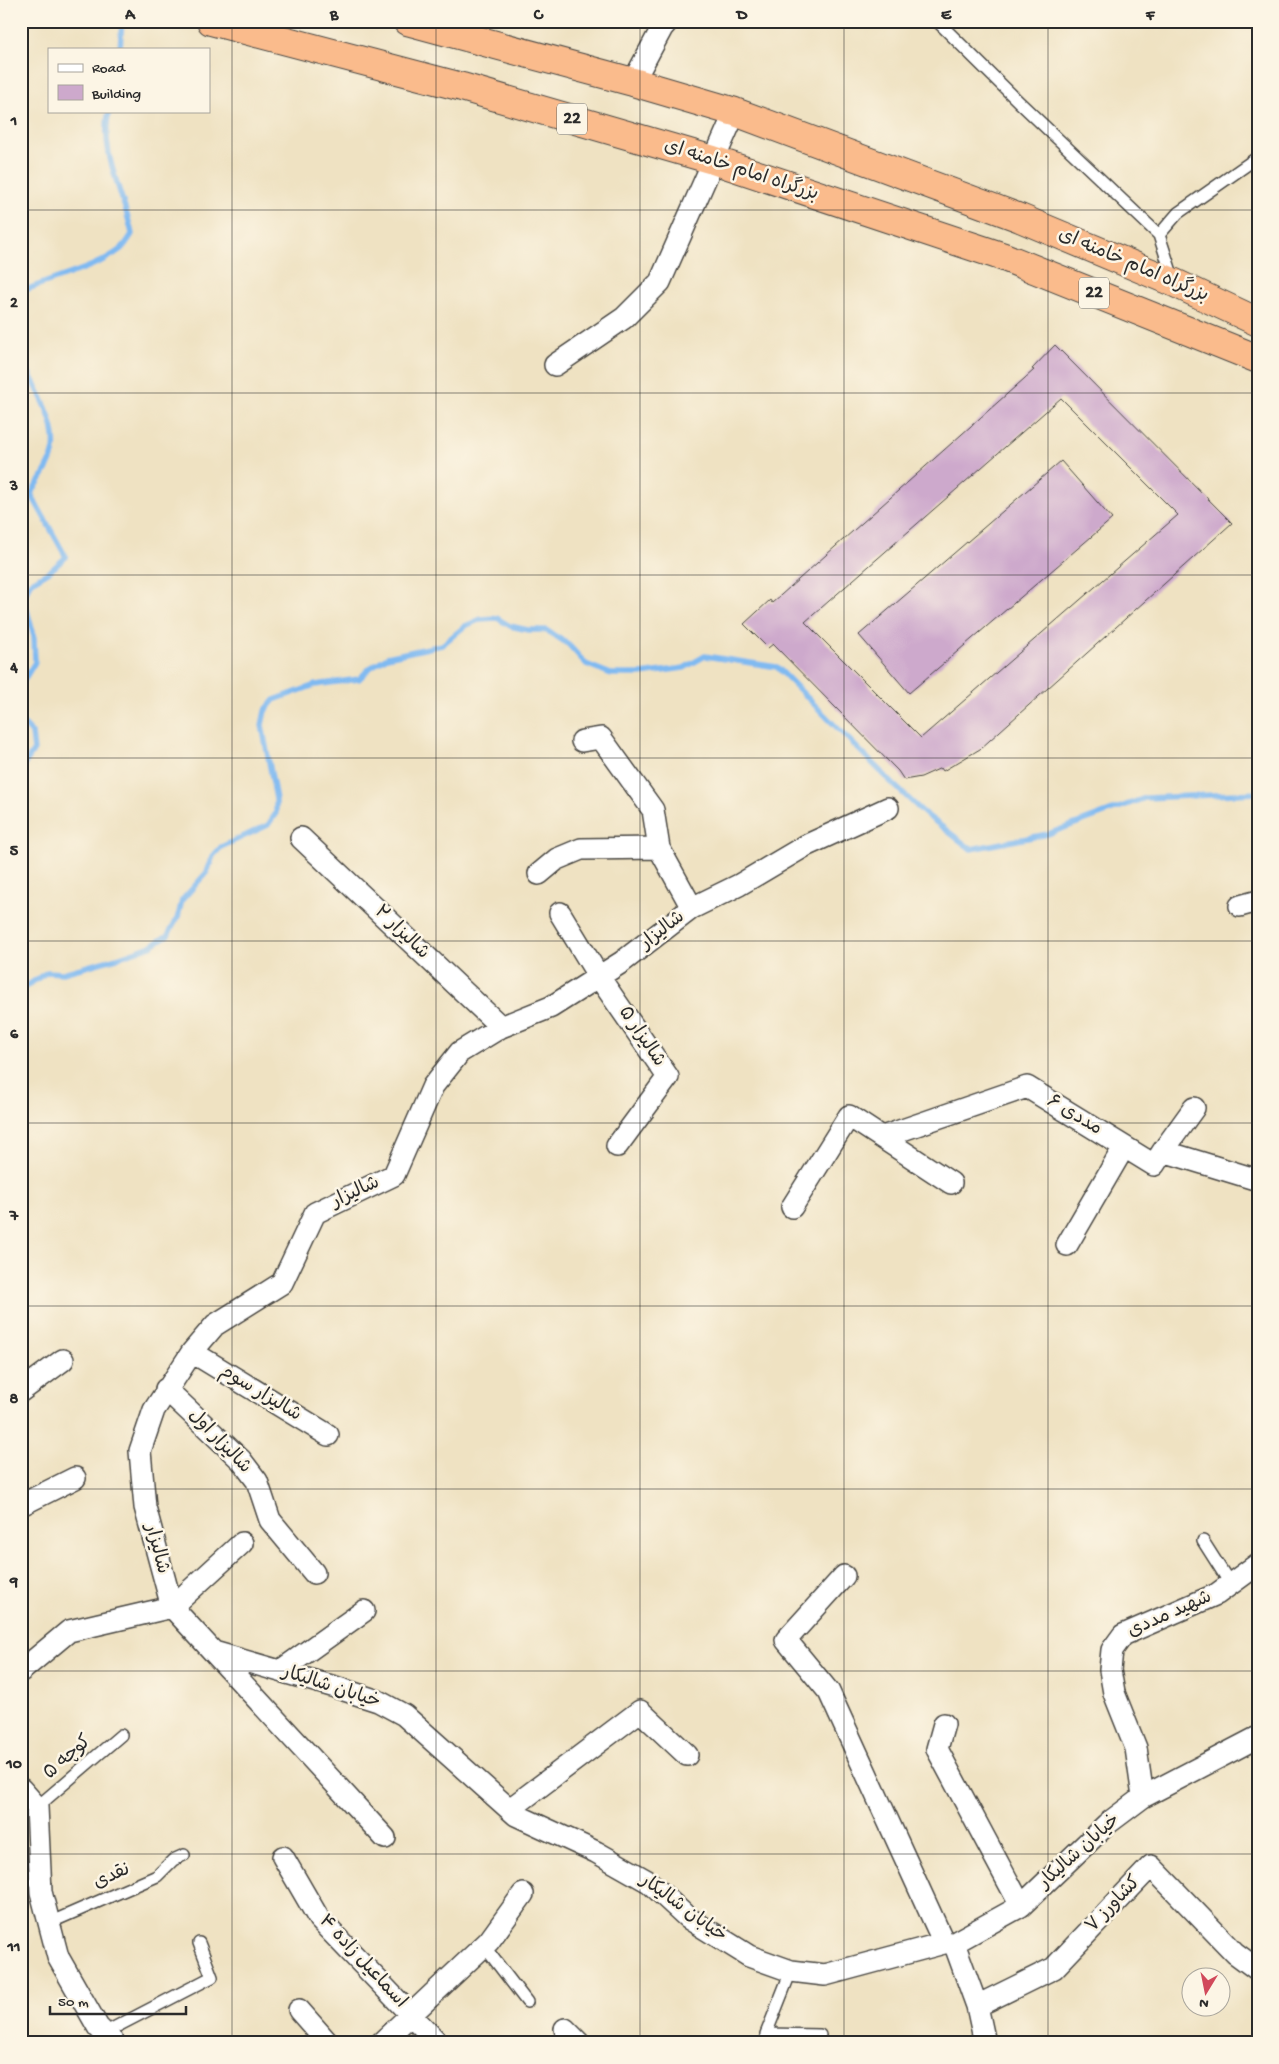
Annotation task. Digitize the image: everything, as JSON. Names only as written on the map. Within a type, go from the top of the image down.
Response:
[{"type":"highway","name":"بزرگراه امام خامنه ای","points":[[211,21],[462,87],[713,160],[1004,257],[1258,359]]},
{"type":"highway","name":"بزرگراه امام خامنه ای","points":[[407,21],[633,82],[735,112],[1011,215],[1175,282],[1258,322]]},
{"type":"street","points":[[633,82],[662,28],[668,21]]},
{"type":"street","points":[[555,365],[624,318],[660,282],[735,112]]},
{"type":"street","points":[[582,741],[601,738],[653,810],[659,848],[692,908]]},
{"type":"street","name":"شالیزار","points":[[172,1607],[145,1507],[140,1451],[154,1410],[192,1352],[215,1325],[282,1283],[315,1213],[394,1175],[433,1086],[460,1052],[501,1027],[551,1007],[622,962],[692,908],[739,885],[805,846],[888,808]]},
{"type":"street","name":"شالیزار ۲","points":[[301,838],[501,1027]]},
{"type":"street","points":[[540,874],[557,859],[581,849],[659,848]]},
{"type":"street","points":[[560,913],[599,977]]},
{"type":"street","name":"شالیزار ۵","points":[[599,977],[668,1077],[618,1146]]},
{"type":"street","name":"مددی ۶","points":[[882,1137],[1027,1087],[1154,1165],[1163,1151]]},
{"type":"street","points":[[1194,1108],[1163,1151],[1258,1180]]},
{"type":"street","points":[[792,1207],[849,1116],[952,1183]]},
{"type":"street","points":[[1067,1245],[1124,1146]]},
{"type":"street","name":"شالیزار سوم","points":[[192,1352],[328,1435]]},
{"type":"street","points":[[21,1391],[63,1360]]},
{"type":"street","name":"شالیزار اول","points":[[166,1389],[241,1460],[257,1481],[270,1520],[314,1573]]},
{"type":"street","points":[[21,1504],[75,1478]]},
{"type":"street","points":[[21,1670],[69,1631],[172,1607],[242,1543]]},
{"type":"street","name":"شهید مددی","points":[[1143,1797],[1136,1748],[1114,1693],[1110,1670],[1112,1650],[1123,1635],[1218,1594],[1258,1564]]},
{"type":"street","points":[[844,1576],[786,1640],[829,1692],[949,1943],[977,2006],[985,2043]]},
{"type":"street","points":[[172,1607],[385,1838]]},
{"type":"street","points":[[280,1671],[364,1611]]},
{"type":"street","name":"خیابان شالیکار","points":[[214,1652],[378,1701],[404,1715],[516,1815],[596,1852],[649,1882],[688,1918],[749,1956],[791,1971],[825,1975],[949,1943],[1021,1906],[1107,1824],[1143,1797],[1258,1737]]},
{"type":"street","points":[[510,1810],[640,1711],[687,1756]]},
{"type":"street","points":[[944,1724],[937,1750],[1021,1906]]},
{"type":"street","points":[[21,1788],[37,1807],[41,1892],[58,1958],[98,2027],[109,2038]]},
{"type":"street","name":"اسماعیل زاده ۴","points":[[282,1857],[319,1919],[438,2043]]},
{"type":"street","name":"کشاورز ۷","points":[[977,2006],[1054,1968],[1151,1866],[1235,1954],[1258,1970]]},
{"type":"street","points":[[381,2043],[484,1946],[523,1894]]},
{"type":"street","points":[[299,2010],[328,2043]]},
{"type":"lane","points":[[937,21],[1019,102],[1159,234],[1175,282]]},
{"type":"lane","points":[[1159,234],[1178,213],[1258,157]]},
{"type":"lane","points":[[1203,1541],[1231,1585]]},
{"type":"lane","name":"کوچه ۵","points":[[37,1807],[121,1735]]},
{"type":"lane","name":"نقدی","points":[[49,1923],[157,1876],[173,1860],[184,1855]]},
{"type":"lane","points":[[109,2038],[212,1977],[199,1943]]},
{"type":"lane","points":[[484,1946],[527,2002]]},
{"type":"lane","points":[[791,1971],[766,2034],[820,2036]]},
{"type":"building","points":[[1055,345],[1232,523],[980,749],[943,771],[941,768],[921,777],[904,780],[898,771],[773,644],[768,648],[744,624],[770,600],[772,603],[1034,370],[1032,369]],"holes":[[[1061,398],[1178,515],[921,738],[805,622]]]},
{"type":"building","points":[[1061,461],[1112,519],[909,693],[859,635]]},
{"type":"waterway","points":[[120,48],[122,21]]},
{"type":"waterway","points":[[21,292],[110,257],[121,249],[132,234],[107,142],[109,112]]},
{"type":"waterway","points":[[21,357],[44,402],[54,438],[51,461],[31,494],[66,557],[50,571],[30,583],[24,598],[34,637],[35,662],[21,685]]},
{"type":"waterway","points":[[21,990],[47,972],[63,973],[117,958],[151,946],[168,935],[178,917],[182,900],[207,872],[213,856],[221,847],[268,825],[276,813],[276,799],[262,725],[265,711],[274,700],[315,685],[359,679],[370,668],[387,657],[442,645],[465,626],[481,619],[497,618],[510,626],[528,630],[546,630],[568,644],[586,664],[611,674],[641,674],[684,668],[705,656],[777,667],[894,785],[924,813],[971,849],[1048,834],[1145,798],[1258,793]]},
{"type":"waterway","points":[[21,721],[32,733],[34,750],[21,770]]}]
